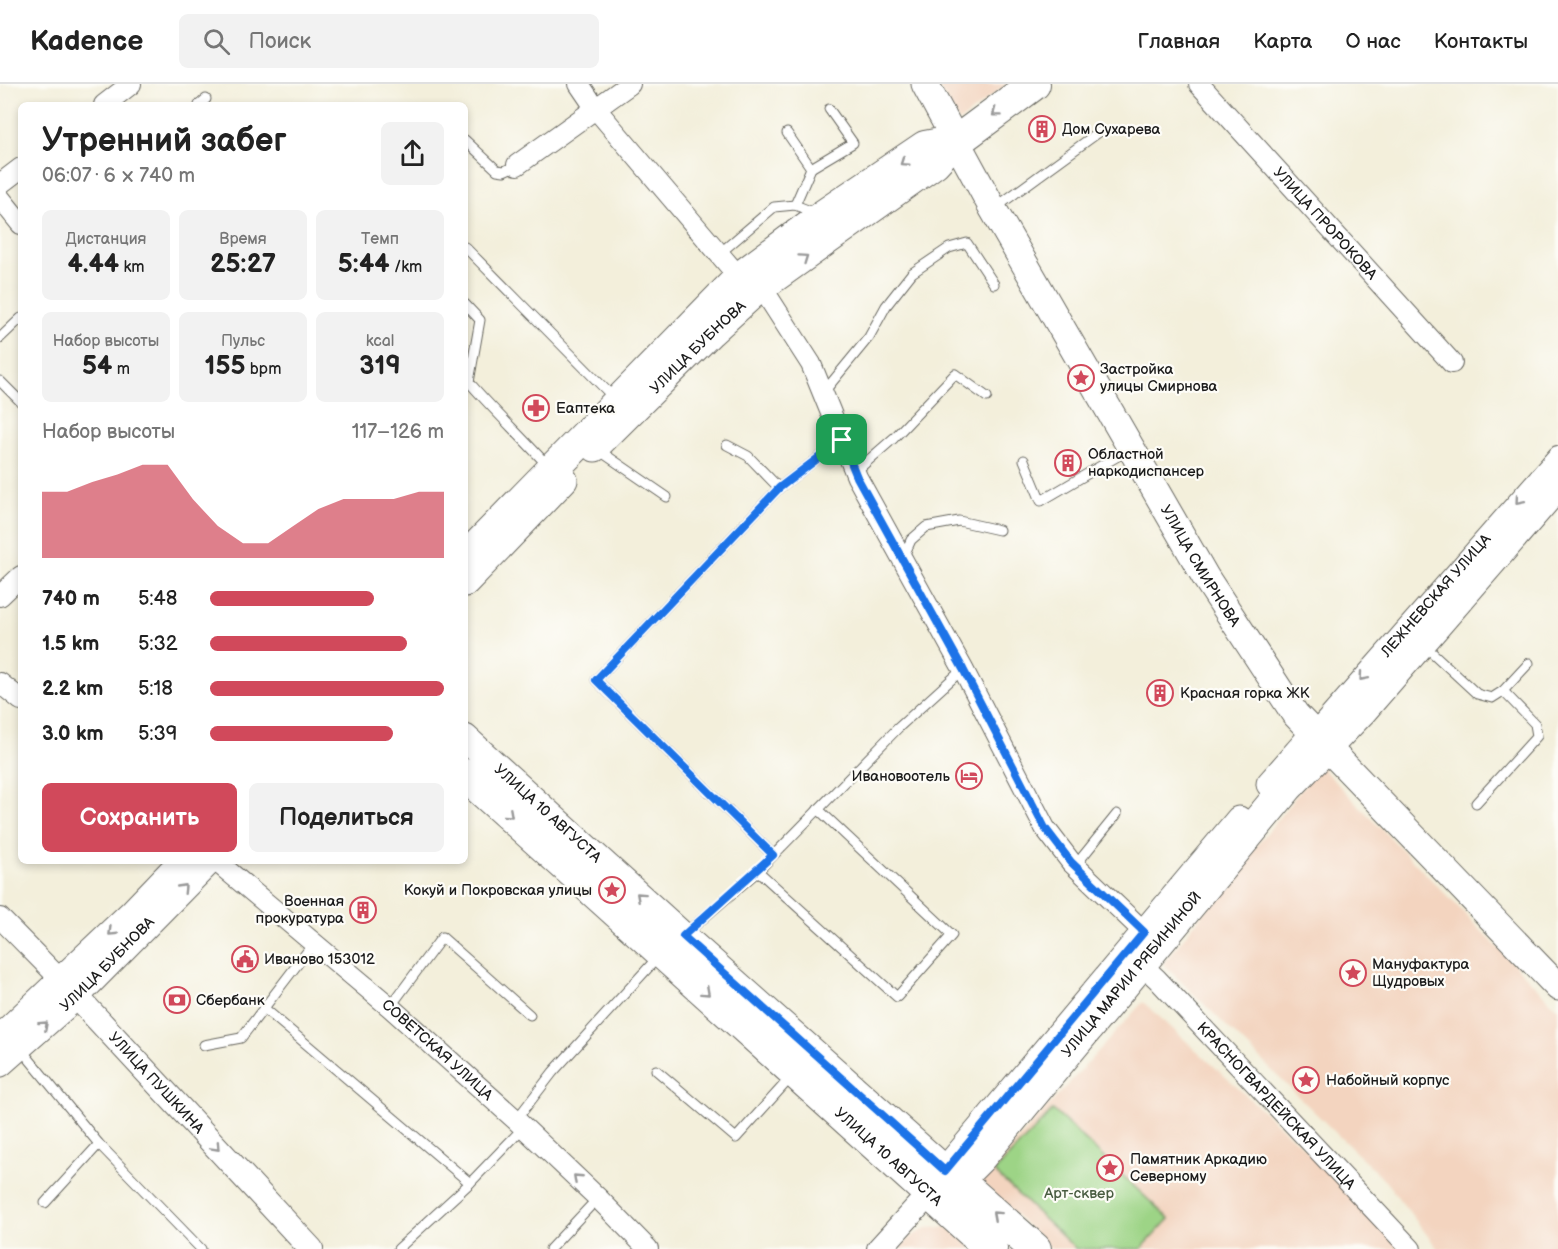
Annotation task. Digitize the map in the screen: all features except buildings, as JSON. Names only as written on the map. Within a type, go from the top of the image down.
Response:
[{"type":"highway","name":"УЛИЦА БУБНОВА","points":[[468,556],[617,402],[748,285],[809,211],[926,147],[957,141],[1035,84]]},
{"type":"highway","name":"ЛЕЖНЕВСКАЯ УЛИЦА","points":[[1319,741],[1360,711],[1558,483]]},
{"type":"highway","name":"УЛИЦА МАРИИ РЯБИНИНОЙ","points":[[944,1181],[979,1158],[1287,787],[1319,741]]},
{"type":"highway","name":"УЛИЦА 10 АВГУСТА","points":[[468,778],[673,944],[796,1072],[1035,1249]]},
{"type":"highway","name":"УЛИЦА 10 АВГУСТА","points":[[944,1181],[991,1249]]},
{"type":"main road","name":"УЛИЦА СМИРНОВА","points":[[925,84],[993,209],[1130,449],[1206,578],[1294,714],[1558,987]]},
{"type":"main road","name":"УЛИЦА БУБНОВА","points":[[468,580],[595,448],[711,333],[748,285],[936,164],[957,141]]},
{"type":"main road","name":"УЛИЦА 10 АВГУСТА","points":[[468,741],[673,944],[944,1181]]},
{"type":"main road","name":"УЛИЦА МАРИИ РЯБИНИНОЙ","points":[[944,1181],[1144,932],[1319,741]]},
{"type":"main road","name":"УЛИЦА БУБНОВА","points":[[69,988],[179,864]]},
{"type":"main road","name":"УЛИЦА БУБНОВА","points":[[7,1050],[69,988],[206,864]]},
{"type":"street","points":[[110,102],[131,84]]},
{"type":"street","points":[[579,84],[596,109],[719,254],[748,285],[768,297],[811,364],[855,472],[963,669],[1045,828],[1075,866],[1144,932]]},
{"type":"street","points":[[517,165],[630,84]]},
{"type":"street","name":"УЛИЦА ПРОРОКОВА","points":[[1199,84],[1452,363]]},
{"type":"street","points":[[0,184],[18,170]]},
{"type":"street","points":[[0,198],[18,220]]},
{"type":"street","name":"ЛЕЖНЕВСКАЯ УЛИЦА","points":[[1319,741],[1558,456]]},
{"type":"street","points":[[0,596],[18,579]]},
{"type":"street","points":[[0,683],[18,698]]},
{"type":"street","name":"СОВЕТСКАЯ УЛИЦА","points":[[220,864],[390,1007],[598,1198],[648,1249]]},
{"type":"street","name":"УЛИЦА ПУШКИНА","points":[[0,918],[69,988],[311,1249]]},
{"type":"street","name":"КРАСНОГВАРДЕЙСКАЯ УЛИЦА","points":[[1141,964],[1411,1249]]},
{"type":"street","name":"УЛИЦА МАРИИ РЯБИНИНОЙ","points":[[879,1249],[944,1181]]},
{"type":"lane","points":[[811,168],[853,143],[829,109]]},
{"type":"lane","points":[[993,209],[1099,132]]},
{"type":"lane","points":[[719,254],[774,207],[809,211],[811,168],[788,133]]},
{"type":"lane","points":[[468,143],[497,170],[504,171],[517,165]]},
{"type":"lane","points":[[823,393],[869,337],[886,306],[912,273],[949,248],[967,243],[994,284]]},
{"type":"lane","points":[[468,250],[617,402]]},
{"type":"lane","points":[[468,307],[480,320],[468,379]]},
{"type":"lane","points":[[0,338],[18,321]]},
{"type":"lane","points":[[855,472],[894,438],[955,374],[987,397]]},
{"type":"lane","points":[[0,381],[18,399]]},
{"type":"lane","points":[[468,385],[526,441],[552,470]]},
{"type":"lane","points":[[773,855],[596,680],[779,488],[842,440]]},
{"type":"lane","points":[[727,445],[748,456],[779,488]]},
{"type":"lane","points":[[595,448],[667,497]]},
{"type":"lane","points":[[1024,460],[1041,501],[1130,449]]},
{"type":"lane","points":[[903,558],[911,540],[926,527],[959,520],[999,530]]},
{"type":"lane","points":[[1420,641],[1477,694],[1492,698],[1503,691],[1529,663]]},
{"type":"lane","points":[[398,1249],[470,1183],[519,1124],[553,1072],[673,944],[758,871],[898,728],[963,669]]},
{"type":"lane","points":[[1476,803],[1538,736],[1535,724],[1503,691]]},
{"type":"lane","points":[[758,871],[897,996],[952,935],[818,809]]},
{"type":"lane","points":[[1075,866],[1117,814]]},
{"type":"lane","points":[[390,1007],[442,937],[530,1015]]},
{"type":"lane","points":[[204,1045],[241,1038],[313,944]]},
{"type":"lane","points":[[265,1009],[470,1183]]},
{"type":"lane","points":[[7,1050],[201,1249]]},
{"type":"lane","points":[[656,1070],[736,1138],[796,1072]]},
{"type":"lane","points":[[45,1203],[99,1144]]},
{"type":"lane","points":[[550,1249],[598,1198]]},
{"type":"shaded area","points":[[937,84],[1007,84],[959,122]]},
{"type":"shaded area","points":[[1320,766],[1558,1009],[1558,1249],[1438,1249],[1386,1182],[1163,964]]},
{"type":"shaded area","points":[[1143,1002],[1365,1203],[1405,1249],[1052,1249],[980,1181]]},
{"type":"shaded area","points":[[949,1227],[973,1249],[900,1249],[909,1238],[926,1228]]},
{"type":"green space","name":"Арт-сквер","points":[[1053,1110],[1169,1219],[1141,1249],[1076,1249],[994,1172]]},
{"type":"place","name":"Дом Сухарева","points":[[1042,129]]},
{"type":"place","name":"Застройка улицы Смирнова","points":[[1081,378]]},
{"type":"place","name":"Еаптека","points":[[536,408]]},
{"type":"place","name":"Областной наркодиспансер","points":[[1068,463]]},
{"type":"place","name":"Красная горка ЖК","points":[[1160,693]]},
{"type":"place","name":"Ивановоотель","points":[[969,776]]},
{"type":"place","name":"Кокуй и Покровская улицы","points":[[612,890]]},
{"type":"place","name":"Военная прокуратура","points":[[363,910]]},
{"type":"place","name":"Иваново 153012","points":[[245,959]]},
{"type":"place","name":"Мануфактура Щудровых","points":[[1353,973]]},
{"type":"place","name":"Сбербанк","points":[[177,1000]]},
{"type":"place","name":"Набойный корпус","points":[[1306,1080]]},
{"type":"place","name":"Памятник Аркадию Северному","points":[[1110,1168]]},
{"type":"route","points":[[842,440],[857,477],[963,669],[1045,828],[1071,862],[1144,932],[945,1171],[683,936],[758,871],[773,855],[596,680],[779,488],[842,440]]}]
